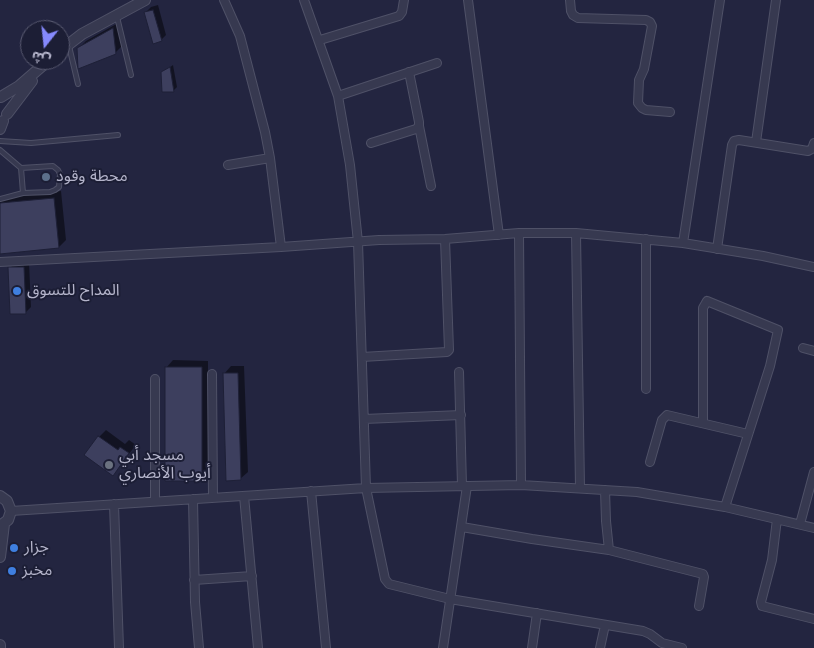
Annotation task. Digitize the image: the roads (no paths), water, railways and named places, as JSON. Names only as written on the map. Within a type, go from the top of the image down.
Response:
[{"type":"street","points":[[70,43],[116,15],[145,0]]},
{"type":"street","points":[[224,0],[240,36],[265,132],[281,247]]},
{"type":"street","points":[[304,0],[320,40],[338,96],[350,165],[358,242],[366,488],[385,579],[389,584],[450,599],[643,631],[670,646],[682,648]]},
{"type":"street","points":[[320,40],[399,16],[402,12],[404,0]]},
{"type":"street","points":[[468,0],[499,235]]},
{"type":"street","points":[[570,0],[571,11],[578,18],[646,20],[650,22],[652,26],[646,62],[639,80],[638,103],[646,110],[670,112]]},
{"type":"street","points":[[683,243],[720,0]]},
{"type":"street","points":[[756,142],[776,0]]},
{"type":"street","points":[[338,96],[437,62]]},
{"type":"street","points":[[2,122],[7,106],[0,97],[14,90],[39,70]]},
{"type":"street","points":[[2,122],[40,70]]},
{"type":"street","points":[[410,72],[431,186]]},
{"type":"street","points":[[371,143],[419,126]]},
{"type":"street","points":[[717,249],[732,144],[734,141],[756,142],[808,151],[812,149],[814,143]]},
{"type":"street","points":[[228,165],[270,158]]},
{"type":"street","points":[[520,233],[521,485]]},
{"type":"street","points":[[0,262],[378,240],[445,240],[520,233],[576,233],[683,243],[763,256],[814,267]]},
{"type":"street","points":[[576,233],[580,488]]},
{"type":"street","points":[[646,239],[646,389]]},
{"type":"street","points":[[362,357],[447,352],[449,350],[445,240]]},
{"type":"street","points":[[703,424],[703,308],[708,302],[778,330],[770,366],[725,507]]},
{"type":"street","points":[[803,348],[814,351]]},
{"type":"street","points":[[442,648],[462,526],[465,486],[459,372]]},
{"type":"street","points":[[212,374],[213,498]]},
{"type":"street","points":[[155,379],[155,501]]},
{"type":"street","points":[[364,419],[461,415]]},
{"type":"street","points":[[650,462],[664,416],[666,415],[748,434]]},
{"type":"street","points":[[800,524],[814,472]]},
{"type":"street","points":[[11,511],[366,488],[521,485],[637,492],[725,507],[814,528]]},
{"type":"street","points":[[605,490],[606,521],[610,550]]},
{"type":"street","points":[[311,491],[326,648]]},
{"type":"street","points":[[0,558],[2,525],[8,520],[11,511],[7,501],[1,494]]},
{"type":"street","points":[[244,496],[258,648]]},
{"type":"street","points":[[193,499],[195,602],[200,648]]},
{"type":"street","points":[[114,504],[119,648]]},
{"type":"street","points":[[777,519],[772,560],[761,602],[762,606],[814,618]]},
{"type":"street","points":[[462,526],[532,539],[610,550],[703,574],[699,606]]},
{"type":"street","points":[[194,580],[252,576]]},
{"type":"street","points":[[532,648],[537,613]]},
{"type":"street","points":[[600,648],[605,625]]},
{"type":"street","points":[[653,648],[655,638]]},
{"type":"lane","points":[[116,15],[131,74]]},
{"type":"lane","points":[[70,63],[78,84]]},
{"type":"lane","points":[[0,141],[31,143],[118,135]]},
{"type":"lane","points":[[0,150],[21,168],[52,166],[60,174],[59,187],[55,190],[50,192],[23,193],[0,198]]},
{"type":"lane","points":[[21,168],[23,193]]},
{"type":"place","name":"محطة وقود","points":[[46,177]]},
{"type":"place","name":"المداح للتسوق","points":[[17,291]]},
{"type":"place","name":"مسجد أبي أيوب الأنصاري","points":[[109,465]]},
{"type":"place","name":"جزار","points":[[14,548]]},
{"type":"place","name":"مخبز","points":[[12,571]]}]
